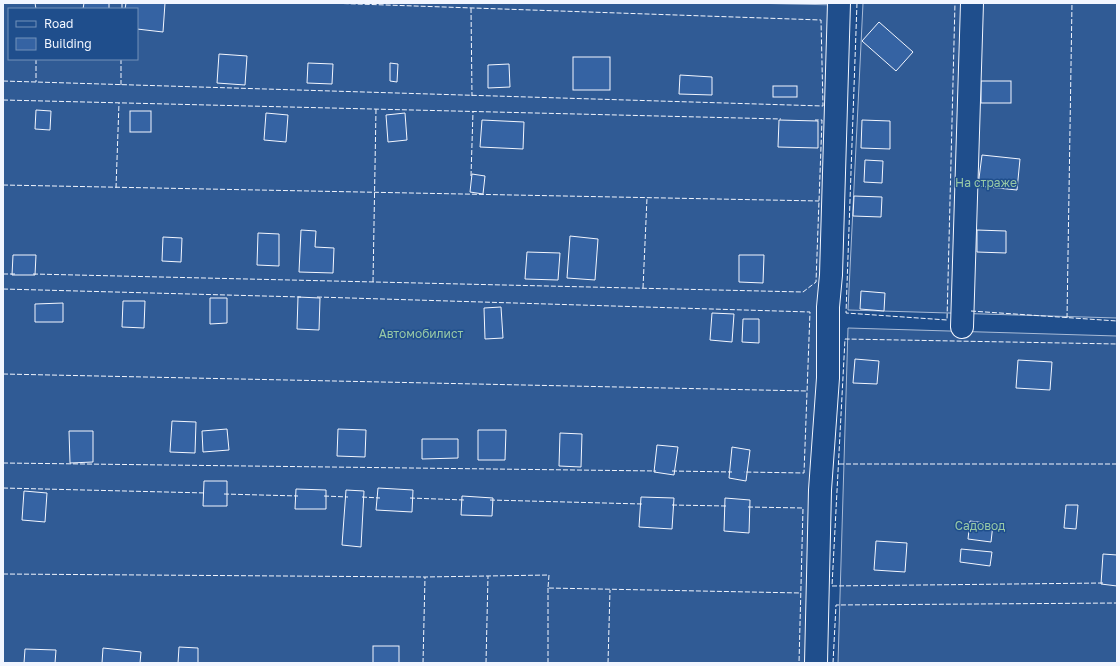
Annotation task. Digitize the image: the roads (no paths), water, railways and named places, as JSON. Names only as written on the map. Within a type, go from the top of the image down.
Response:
[{"type":"street","points":[[816,663],[820,490],[828,378],[828,307],[831,275],[839,3]]},
{"type":"street","points":[[962,327],[972,3]]},
{"type":"park label","name":"На страже","points":[[986,182]]},
{"type":"park label","name":"Автомобилист","points":[[421,333]]},
{"type":"park label","name":"Садовод","points":[[980,525]]}]
